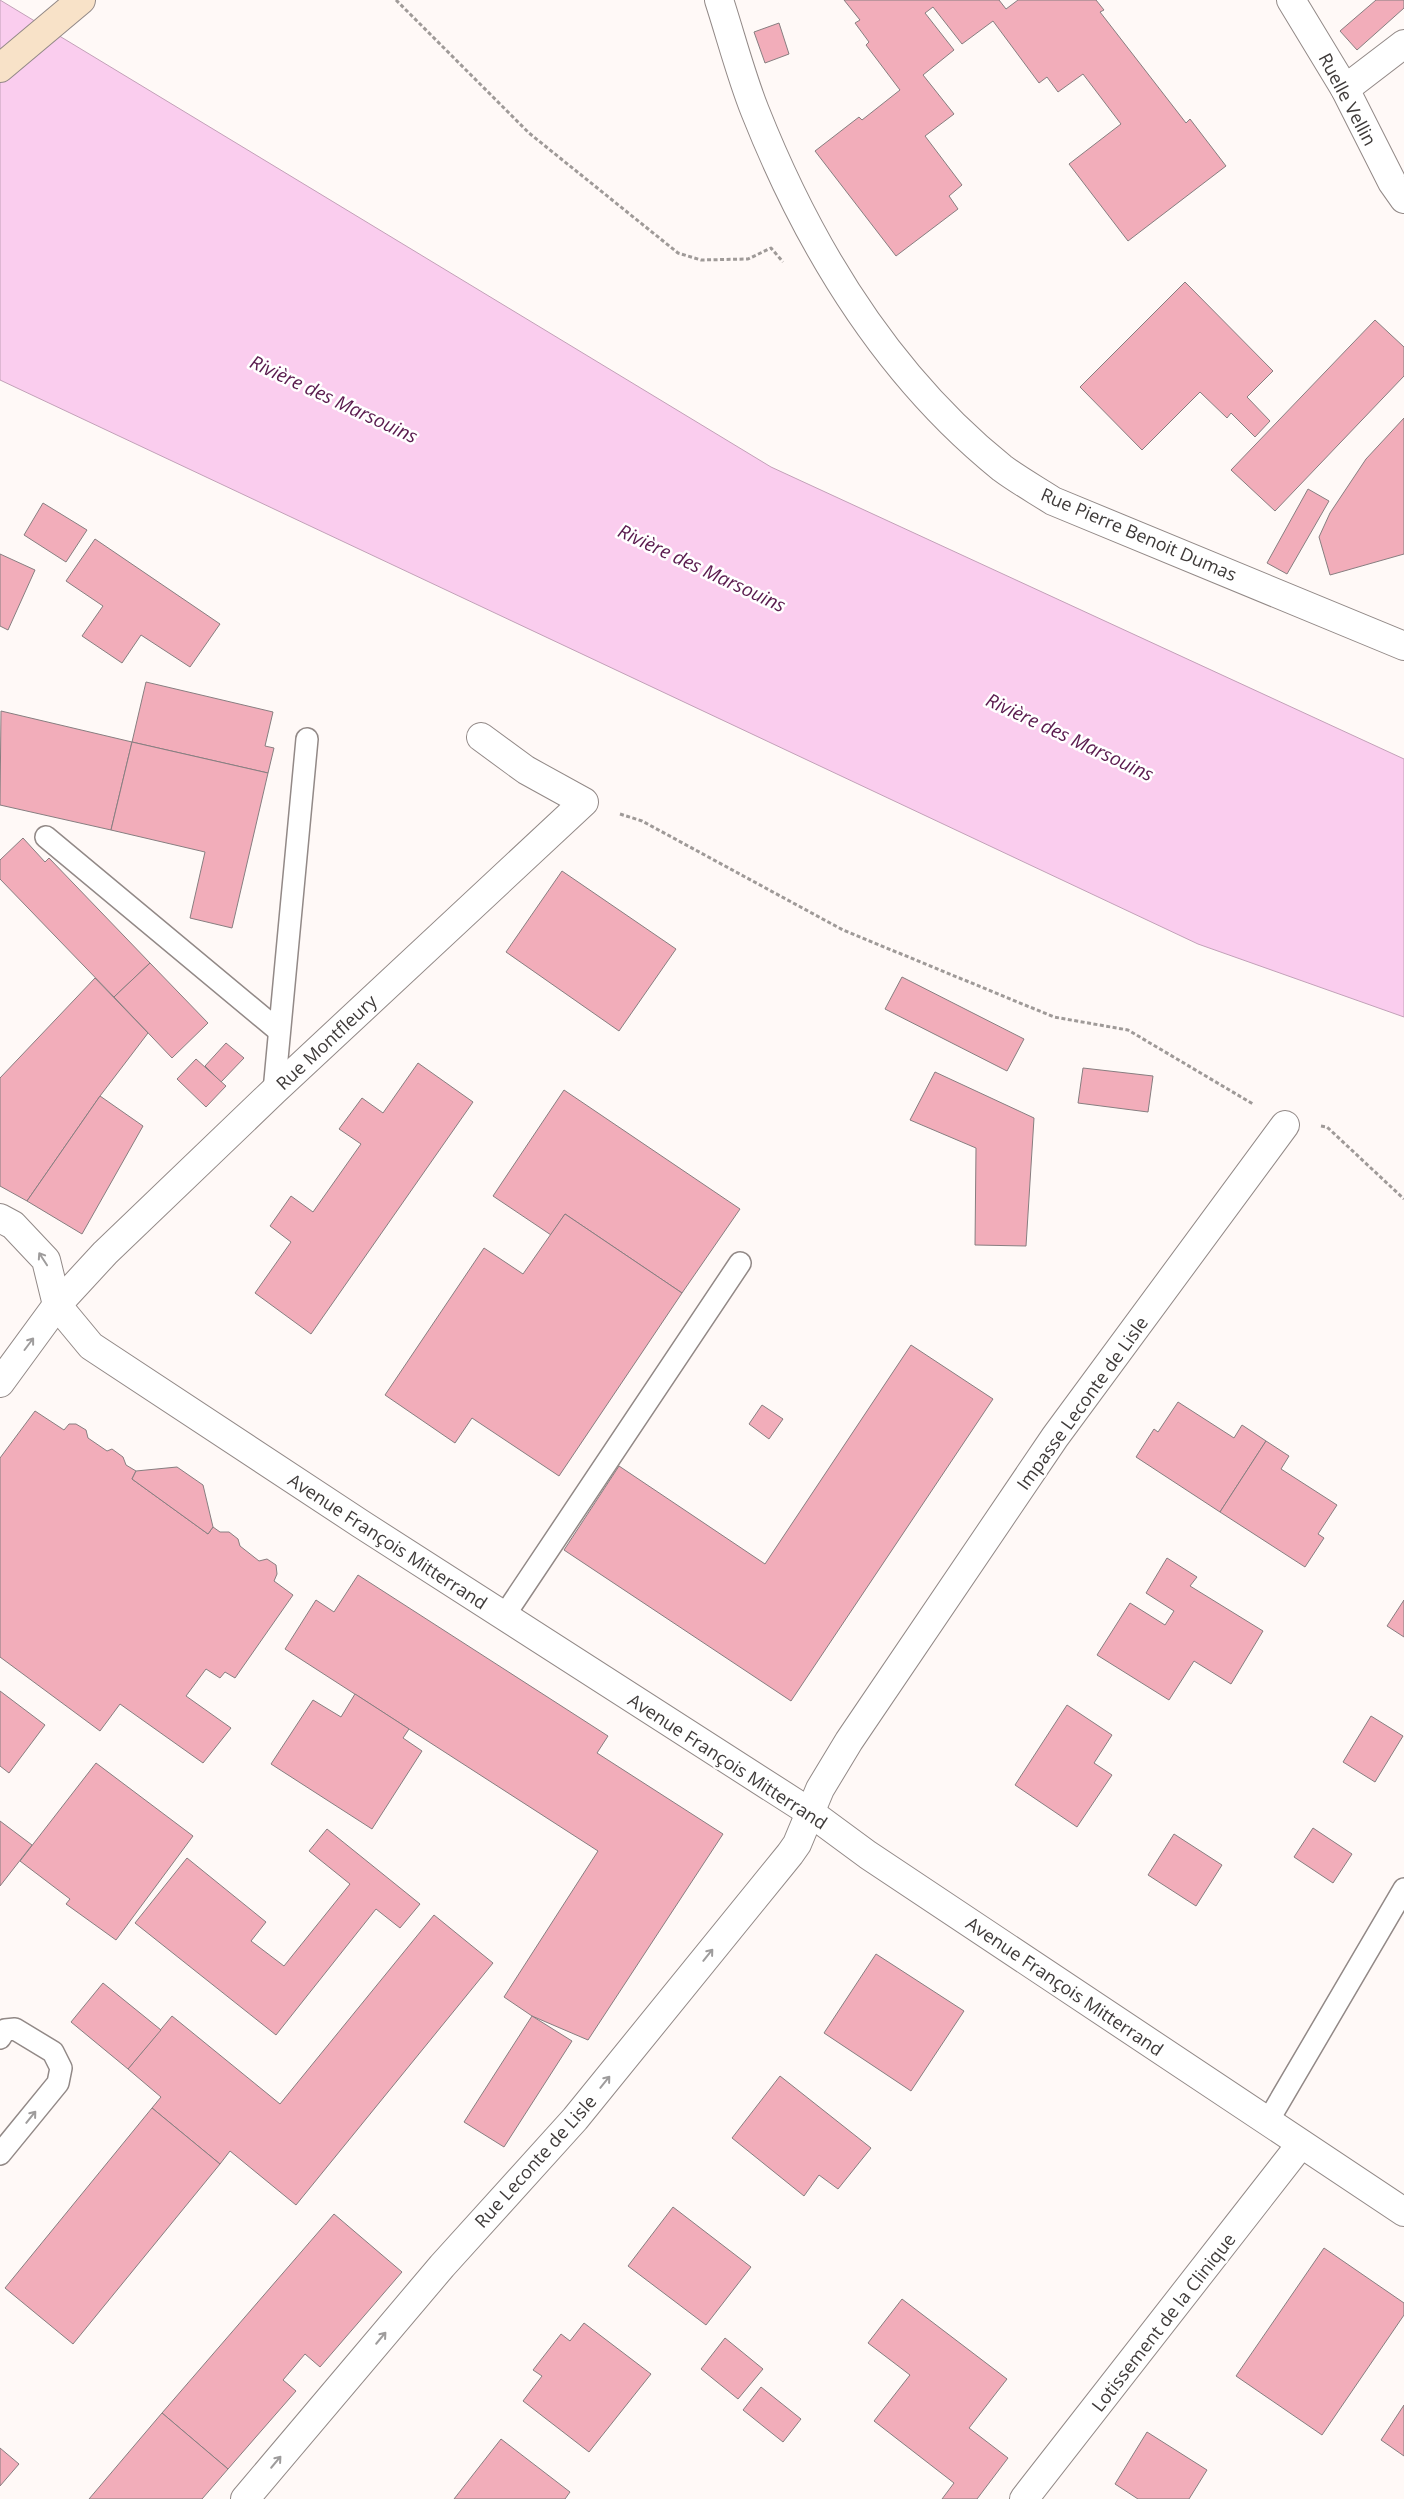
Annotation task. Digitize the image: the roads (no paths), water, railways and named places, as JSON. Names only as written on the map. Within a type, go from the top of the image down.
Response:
[{"type":"main road","points":[[0,68],[81,0]]},
{"type":"street","name":"Rue Pierre Benoit Dumas","points":[[719,0],[755,110],[792,194],[838,280],[921,391],[954,426],[1004,469],[1053,501],[1404,646]]},
{"type":"street","name":"Ruelle Vellin","points":[[1291,0],[1345,88],[1392,182],[1404,199]]},
{"type":"street","points":[[1345,88],[1404,44]]},
{"type":"street","name":"Rue Montfleury","points":[[0,1383],[58,1305],[105,1253],[274,1091],[584,802],[526,770],[481,737]]},
{"type":"street","name":"Impasse Leconte de Lisle","points":[[810,1813],[820,1788],[849,1742],[1054,1437],[1285,1125]]},
{"type":"street","points":[[0,1218],[13,1225],[46,1260],[58,1305]]},
{"type":"street","name":"Avenue François Mitterrand","points":[[58,1305],[91,1346],[810,1813],[868,1855],[1404,2212]]},
{"type":"street","name":"Rue Leconte de Lisle","points":[[245,2499],[442,2266],[575,2120],[790,1854],[810,1813]]},
{"type":"street","name":"Lotissement de la Clinique","points":[[1024,2499],[1301,2144]]},
{"type":"lane","points":[[274,1091],[307,739]]},
{"type":"lane","points":[[46,837],[279,1031]]},
{"type":"lane","points":[[504,1616],[740,1263]]},
{"type":"lane","points":[[1268,2121],[1404,1889]]},
{"type":"lane","points":[[0,2038],[6,2030],[15,2029],[53,2052],[60,2068],[58,2083],[0,2154]]},
{"type":"water","name":"Rivière des Marsouins","points":[[0,0],[771,467],[1404,759],[1404,1017],[1198,944],[0,380]]}]
